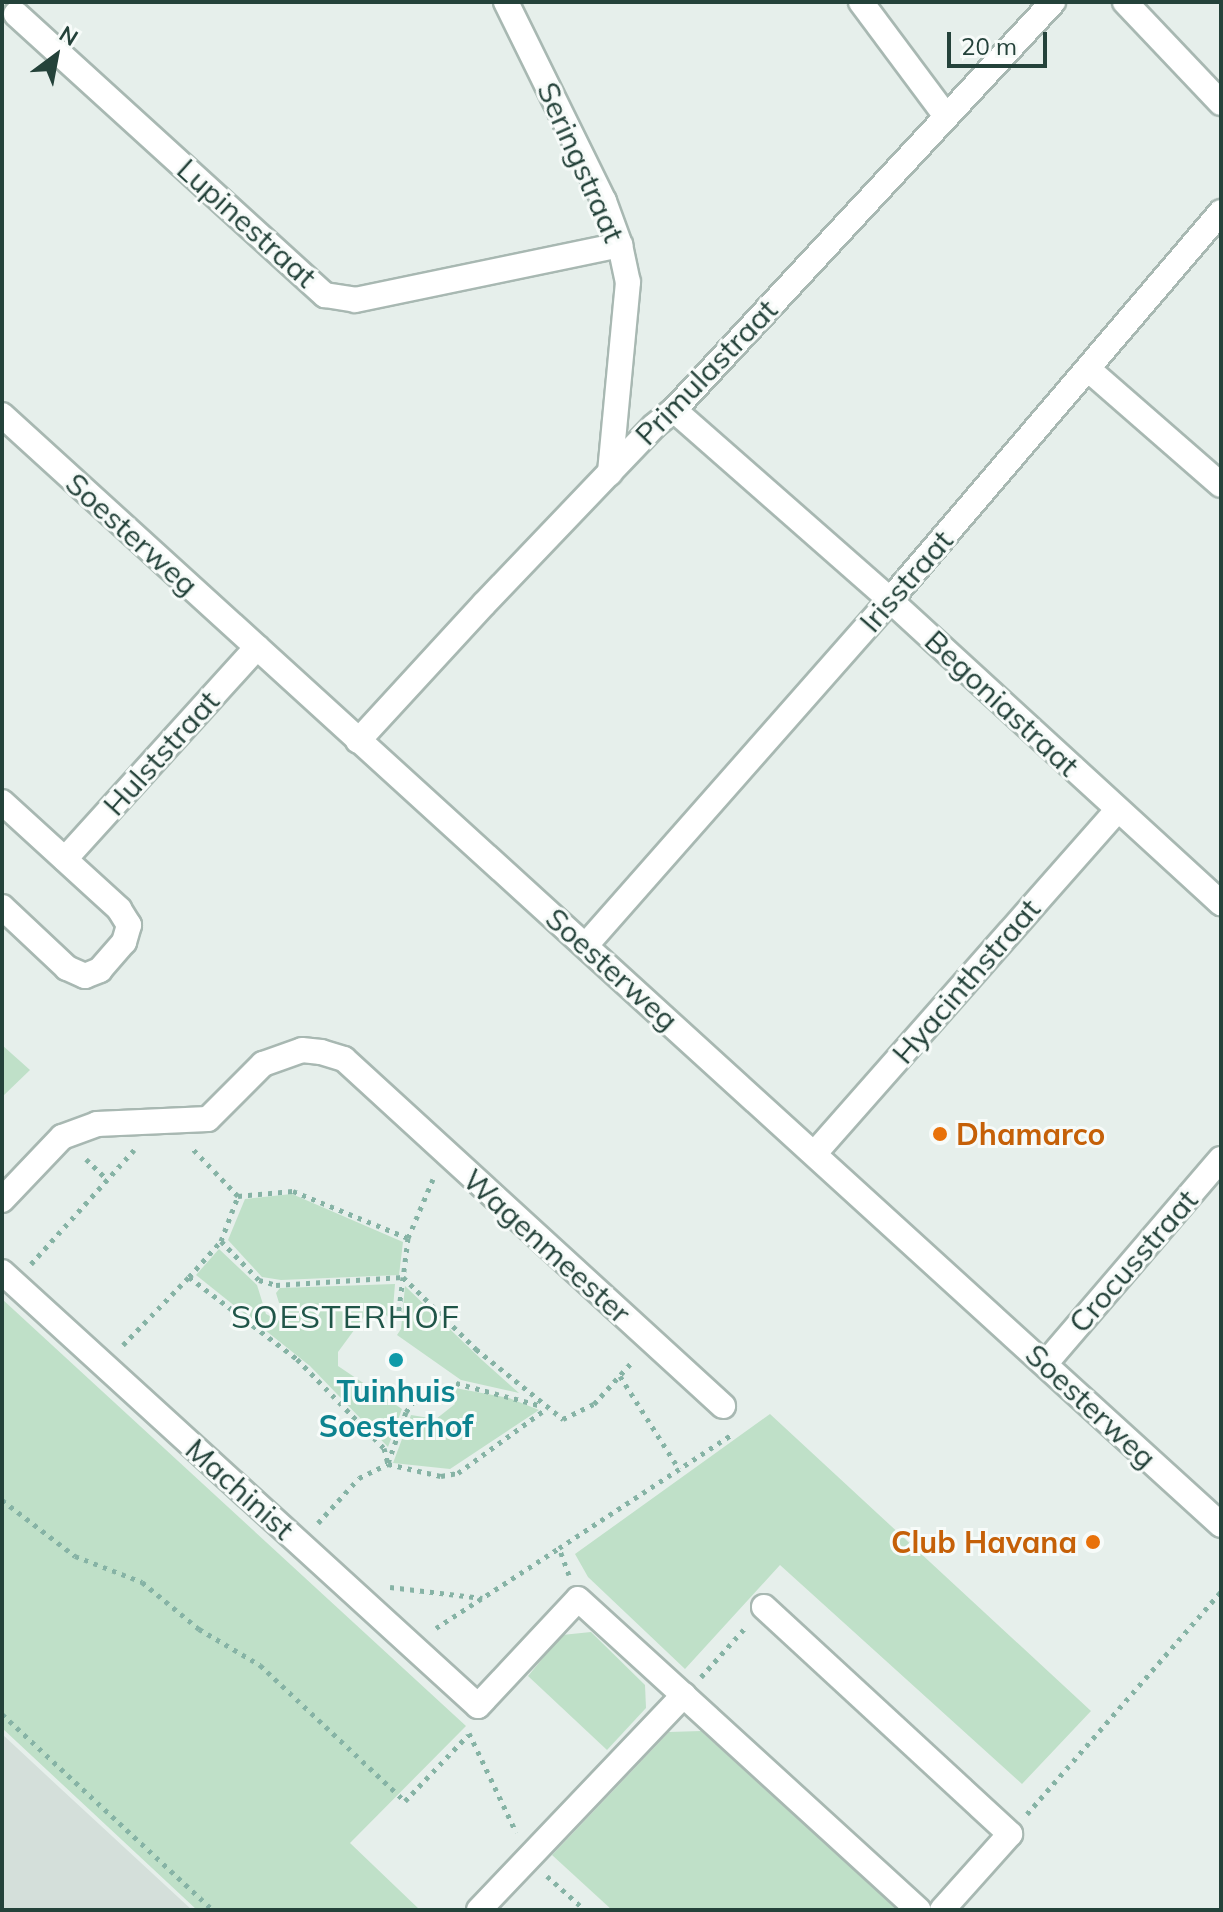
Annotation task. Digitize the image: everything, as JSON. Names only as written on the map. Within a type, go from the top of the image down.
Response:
[{"type":"street","name":"Seringstraat","points":[[506,2],[604,201],[620,245],[627,296],[610,473]]},
{"type":"street","points":[[861,2],[946,116]]},
{"type":"street","name":"Primulastraat","points":[[358,741],[610,473],[674,410],[1053,2]]},
{"type":"street","points":[[1125,2],[1221,103]]},
{"type":"street","name":"Lupinestraat","points":[[15,16],[325,295],[355,300],[620,245]]},
{"type":"street","name":"Irisstraat","points":[[586,945],[890,600],[1221,212]]},
{"type":"street","points":[[1088,369],[1218,477]]},
{"type":"street","name":"Begoniastraat","points":[[674,410],[890,600],[1221,903]]},
{"type":"street","name":"Soesterweg","points":[[2,415],[1221,1525]]},
{"type":"street","name":"Hulststraat","points":[[65,859],[257,647]]},
{"type":"street","points":[[2,802],[119,909],[129,925],[124,942],[100,970],[85,976],[67,968],[2,907]]},
{"type":"street","name":"Hyacinthstraat","points":[[815,1153],[1117,810]]},
{"type":"street","name":"Wagenmeester","points":[[2,1200],[62,1137],[97,1124],[208,1119],[263,1064],[302,1050],[321,1052],[344,1059],[723,1406]]},
{"type":"street","name":"Crocusstraat","points":[[1045,1364],[1221,1159]]},
{"type":"street","name":"Machinist","points":[[8,1277],[478,1706]]},
{"type":"street","points":[[478,1706],[578,1599],[918,1910]]},
{"type":"street","points":[[764,1607],[1010,1834],[942,1910]]},
{"type":"street","points":[[479,1910],[684,1695]]},
{"type":"path","points":[[8,1277],[172,1121],[186,1141],[238,1196]]},
{"type":"path","name":"Wagenmeester","points":[[397,1325],[408,1238],[445,1152]]},
{"type":"path","points":[[238,1196],[293,1191],[408,1238]]},
{"type":"path","points":[[104,1364],[221,1241],[238,1196]]},
{"type":"path","points":[[221,1241],[259,1280],[276,1285],[403,1277],[476,1349],[547,1408]]},
{"type":"path","points":[[189,1277],[297,1359],[384,1448],[388,1464]]},
{"type":"path","name":"Wagenmeester","points":[[547,1408],[563,1419],[594,1404],[650,1339]]},
{"type":"path","points":[[620,1376],[679,1469]]},
{"type":"path","points":[[456,1383],[547,1408]]},
{"type":"path","points":[[388,1464],[406,1412],[417,1397]]},
{"type":"path","points":[[410,1644],[742,1428],[723,1406]]},
{"type":"path","points":[[300,1543],[359,1478],[388,1464],[441,1476],[458,1473],[547,1408]]},
{"type":"path","points":[[2,1500],[75,1556],[142,1582],[199,1629],[260,1665],[405,1801],[468,1735],[478,1706]]},
{"type":"path","points":[[559,1548],[578,1599]]},
{"type":"path","points":[[388,1587],[482,1598]]},
{"type":"path","points":[[1010,1834],[1221,1592]]},
{"type":"path","points":[[684,1695],[764,1607]]},
{"type":"path","points":[[2,1714],[213,1910]]},
{"type":"path","points":[[468,1735],[529,1858],[585,1910]]},
{"type":"shaded area","points":[[2,1734],[60,1788],[192,1910],[2,1910]]},
{"type":"green space","points":[[2,1045],[30,1070],[2,1097]]},
{"type":"green space","points":[[292,1194],[403,1242],[399,1275],[281,1280],[262,1277],[228,1240],[245,1199]]},
{"type":"green space","points":[[219,1249],[257,1285],[266,1314],[280,1321],[284,1319],[276,1293],[280,1288],[395,1284],[392,1321],[374,1303],[338,1352],[338,1366],[402,1409],[388,1447],[310,1366],[196,1275]]},
{"type":"green space","points":[[405,1286],[519,1393],[461,1380],[397,1335],[401,1329]]},
{"type":"green space","points":[[2,1299],[466,1726],[350,1843],[420,1910],[197,1910],[2,1728]]},
{"type":"green space","points":[[455,1388],[509,1398],[539,1410],[450,1469],[393,1463],[411,1415],[436,1419],[455,1404],[449,1395]]},
{"type":"green space","points":[[770,1414],[1091,1711],[1022,1784],[780,1565],[685,1669],[588,1577],[575,1554]]},
{"type":"green space","points":[[591,1632],[645,1685],[646,1708],[607,1750],[528,1676],[562,1635]]},
{"type":"green space","points":[[701,1731],[898,1910],[612,1910],[552,1855],[669,1732]]},
{"type":"place","name":"Dhamarco","points":[[940,1134]]},
{"type":"place","name":"Tuinhuis Soesterhof","points":[[396,1360]]},
{"type":"place","name":"Club Havana","points":[[1093,1542]]},
{"type":"district","name":"SOESTERHOF","points":[[346,1316]]}]
